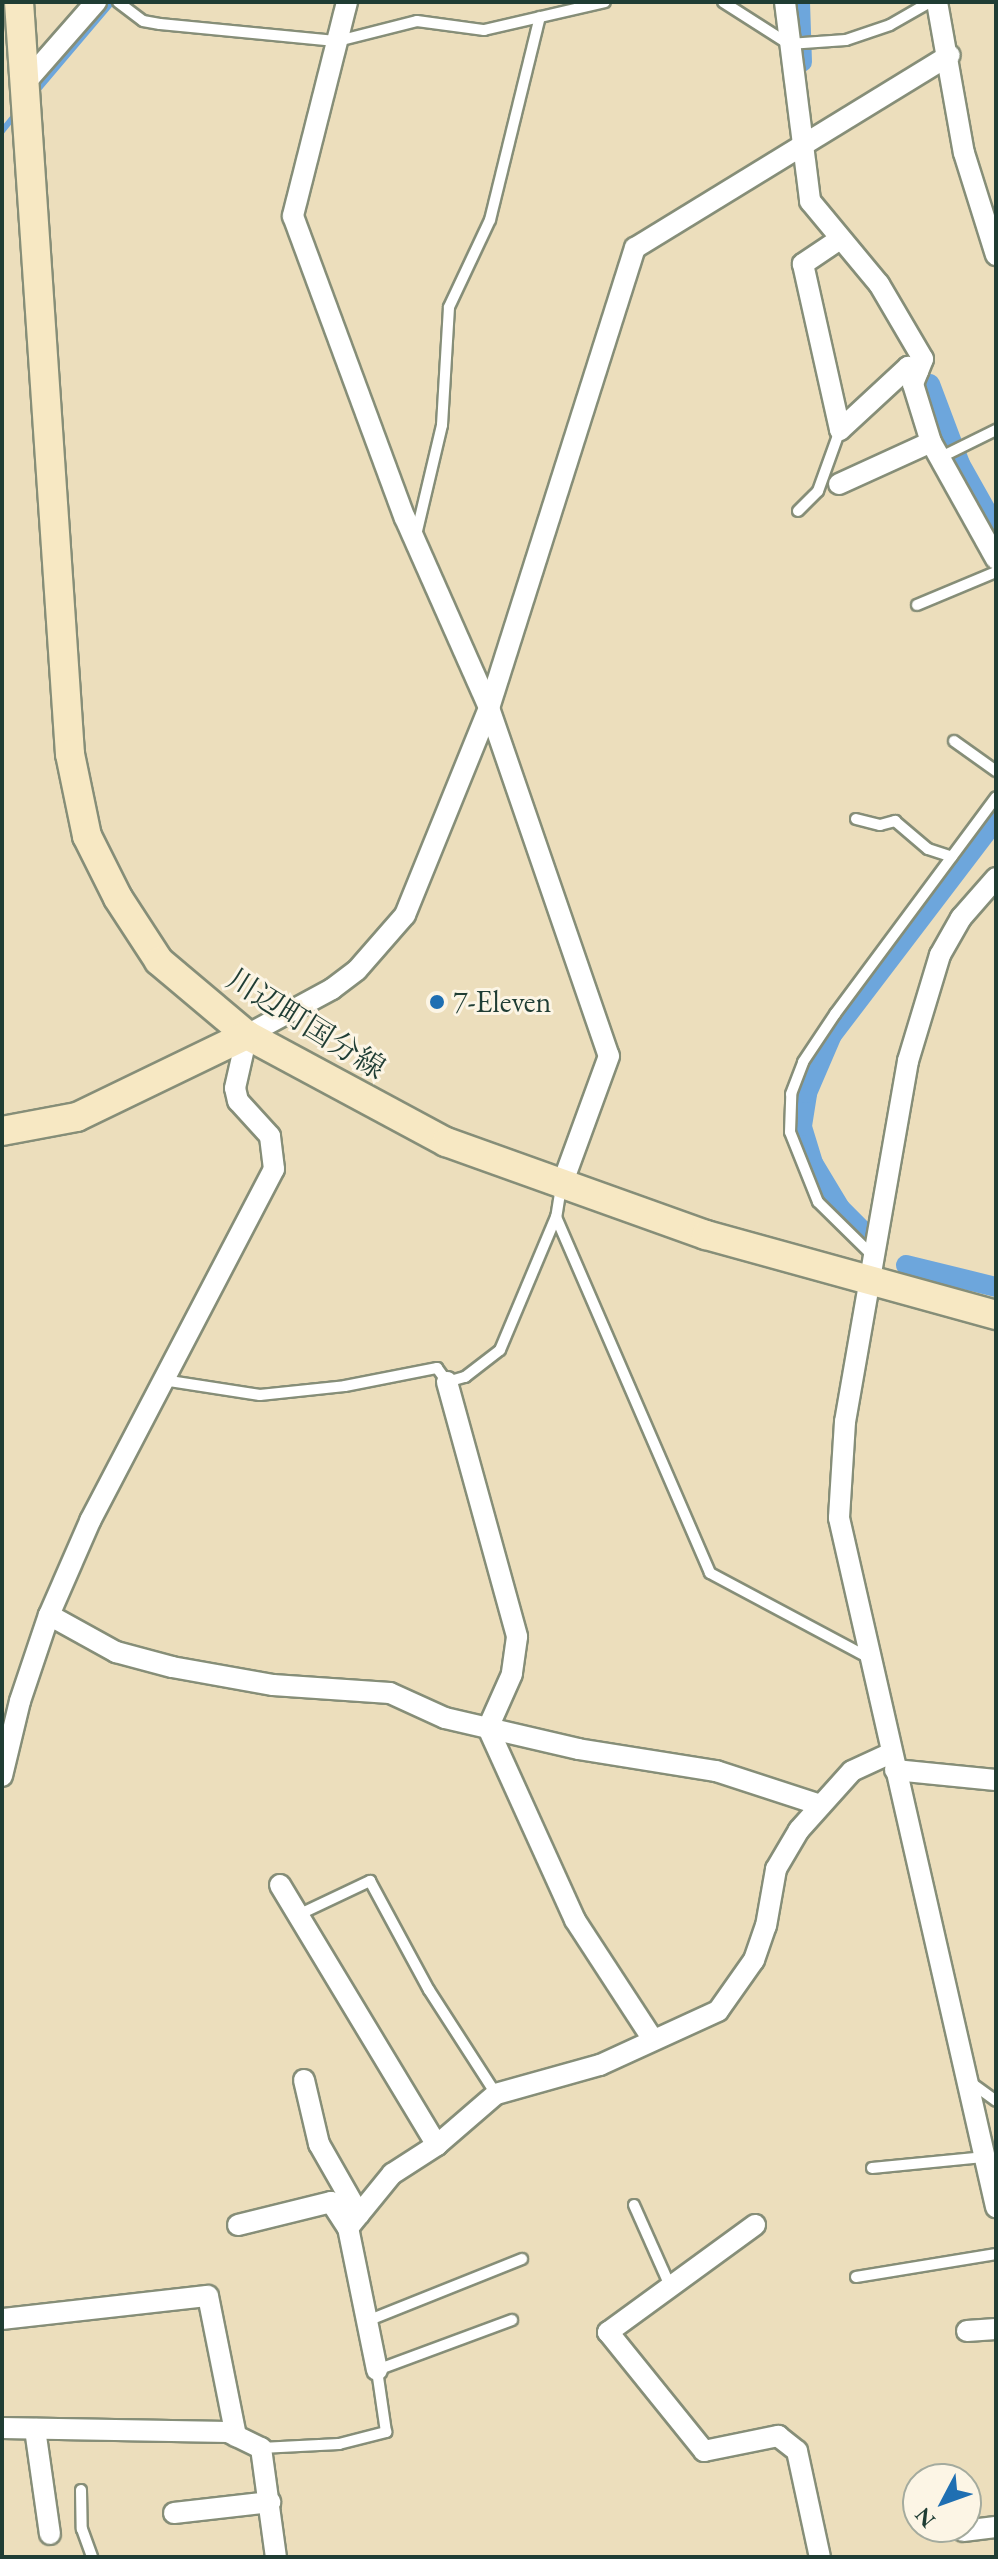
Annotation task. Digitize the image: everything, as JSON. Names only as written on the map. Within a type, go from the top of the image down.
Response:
[{"type":"street","name":"川辺町国分線","points":[[19,2],[70,754],[79,805],[100,864],[159,961],[247,1035],[446,1142],[561,1187],[706,1235],[871,1268],[996,1315]]},
{"type":"street","points":[[25,83],[96,2]]},
{"type":"street","points":[[347,2],[293,216],[415,541],[489,708],[609,1056],[561,1187]]},
{"type":"street","points":[[785,2],[794,107],[804,142],[810,201],[901,317],[923,359],[913,384],[937,452],[996,559]]},
{"type":"street","points":[[937,2],[950,55],[964,153],[995,250]]},
{"type":"street","points":[[2,1131],[77,1117],[247,1035],[332,989],[357,970],[405,915],[489,708],[635,248],[950,55]]},
{"type":"street","points":[[840,239],[803,264],[840,430]]},
{"type":"street","points":[[840,430],[908,367],[918,371]]},
{"type":"street","points":[[839,484],[937,452]]},
{"type":"street","points":[[996,878],[961,918],[925,994],[871,1268],[845,1422],[839,1518],[869,1658],[970,2082],[996,2207]]},
{"type":"street","points":[[2,1776],[20,1701],[49,1615],[90,1521],[274,1169],[270,1136],[238,1101],[235,1088],[247,1035]]},
{"type":"street","points":[[447,1382],[517,1637],[512,1674],[488,1728],[575,1920],[652,2038]]},
{"type":"street","points":[[49,1615],[116,1652],[172,1667],[273,1685],[390,1693],[445,1718],[716,1771],[820,1805]]},
{"type":"street","points":[[354,2221],[392,2174],[437,2145],[496,2094],[600,2065],[652,2038],[718,2011],[733,1996],[766,1926],[776,1869],[820,1805],[852,1771],[893,1761],[996,1780]]},
{"type":"street","points":[[280,1885],[437,2145]]},
{"type":"street","points":[[304,2080],[319,2144],[354,2221],[367,2321],[377,2370]]},
{"type":"street","points":[[238,2225],[331,2202],[354,2221]]},
{"type":"street","points":[[755,2225],[672,2290],[608,2332],[704,2451],[778,2436],[797,2451],[820,2557]]},
{"type":"street","points":[[2,2319],[208,2296],[236,2436]]},
{"type":"street","points":[[967,2331],[996,2329]]},
{"type":"street","points":[[2,2428],[236,2436],[261,2448],[276,2557]]},
{"type":"street","points":[[35,2429],[50,2534]]},
{"type":"street","points":[[174,2513],[270,2502]]},
{"type":"lane","points":[[118,2],[143,21],[338,41],[417,21],[484,30],[605,2]]},
{"type":"lane","points":[[723,2],[789,44],[841,40],[890,25],[930,2]]},
{"type":"lane","points":[[415,541],[442,425],[449,307],[490,220],[540,17]]},
{"type":"lane","points":[[798,511],[818,491],[840,430]]},
{"type":"lane","points":[[937,452],[995,430]]},
{"type":"lane","points":[[917,605],[996,572]]},
{"type":"lane","points":[[954,741],[996,771]]},
{"type":"lane","points":[[871,1268],[818,1202],[790,1132],[791,1094],[803,1062],[996,797]]},
{"type":"lane","points":[[856,819],[880,825],[895,821],[928,849],[952,857]]},
{"type":"lane","points":[[163,1380],[260,1395],[345,1386],[437,1368],[447,1382],[482,1368],[500,1350],[556,1217],[561,1187]]},
{"type":"lane","points":[[556,1217],[710,1573],[869,1658]]},
{"type":"lane","points":[[298,1915],[370,1881],[429,1990],[496,2094]]},
{"type":"lane","points":[[970,2082],[996,2101]]},
{"type":"lane","points":[[872,2168],[986,2156]]},
{"type":"lane","points":[[634,2205],[672,2290]]},
{"type":"lane","points":[[856,2277],[996,2254]]},
{"type":"lane","points":[[367,2321],[522,2259]]},
{"type":"lane","points":[[261,2448],[339,2444],[386,2432],[377,2370],[512,2320]]},
{"type":"lane","points":[[81,2490],[82,2529],[92,2557]]},
{"type":"waterway","points":[[34,94],[112,2]]},
{"type":"waterway","points":[[800,2],[802,62]]},
{"type":"waterway","points":[[2,131],[16,114]]},
{"type":"waterway","points":[[930,384],[960,464],[996,528]]},
{"type":"waterway","points":[[862,1230],[840,1208],[813,1163],[802,1126],[807,1093],[832,1035],[996,820]]},
{"type":"waterway","points":[[906,1265],[996,1287]]},
{"type":"place","name":"7-Eleven","points":[[437,1002]]}]
